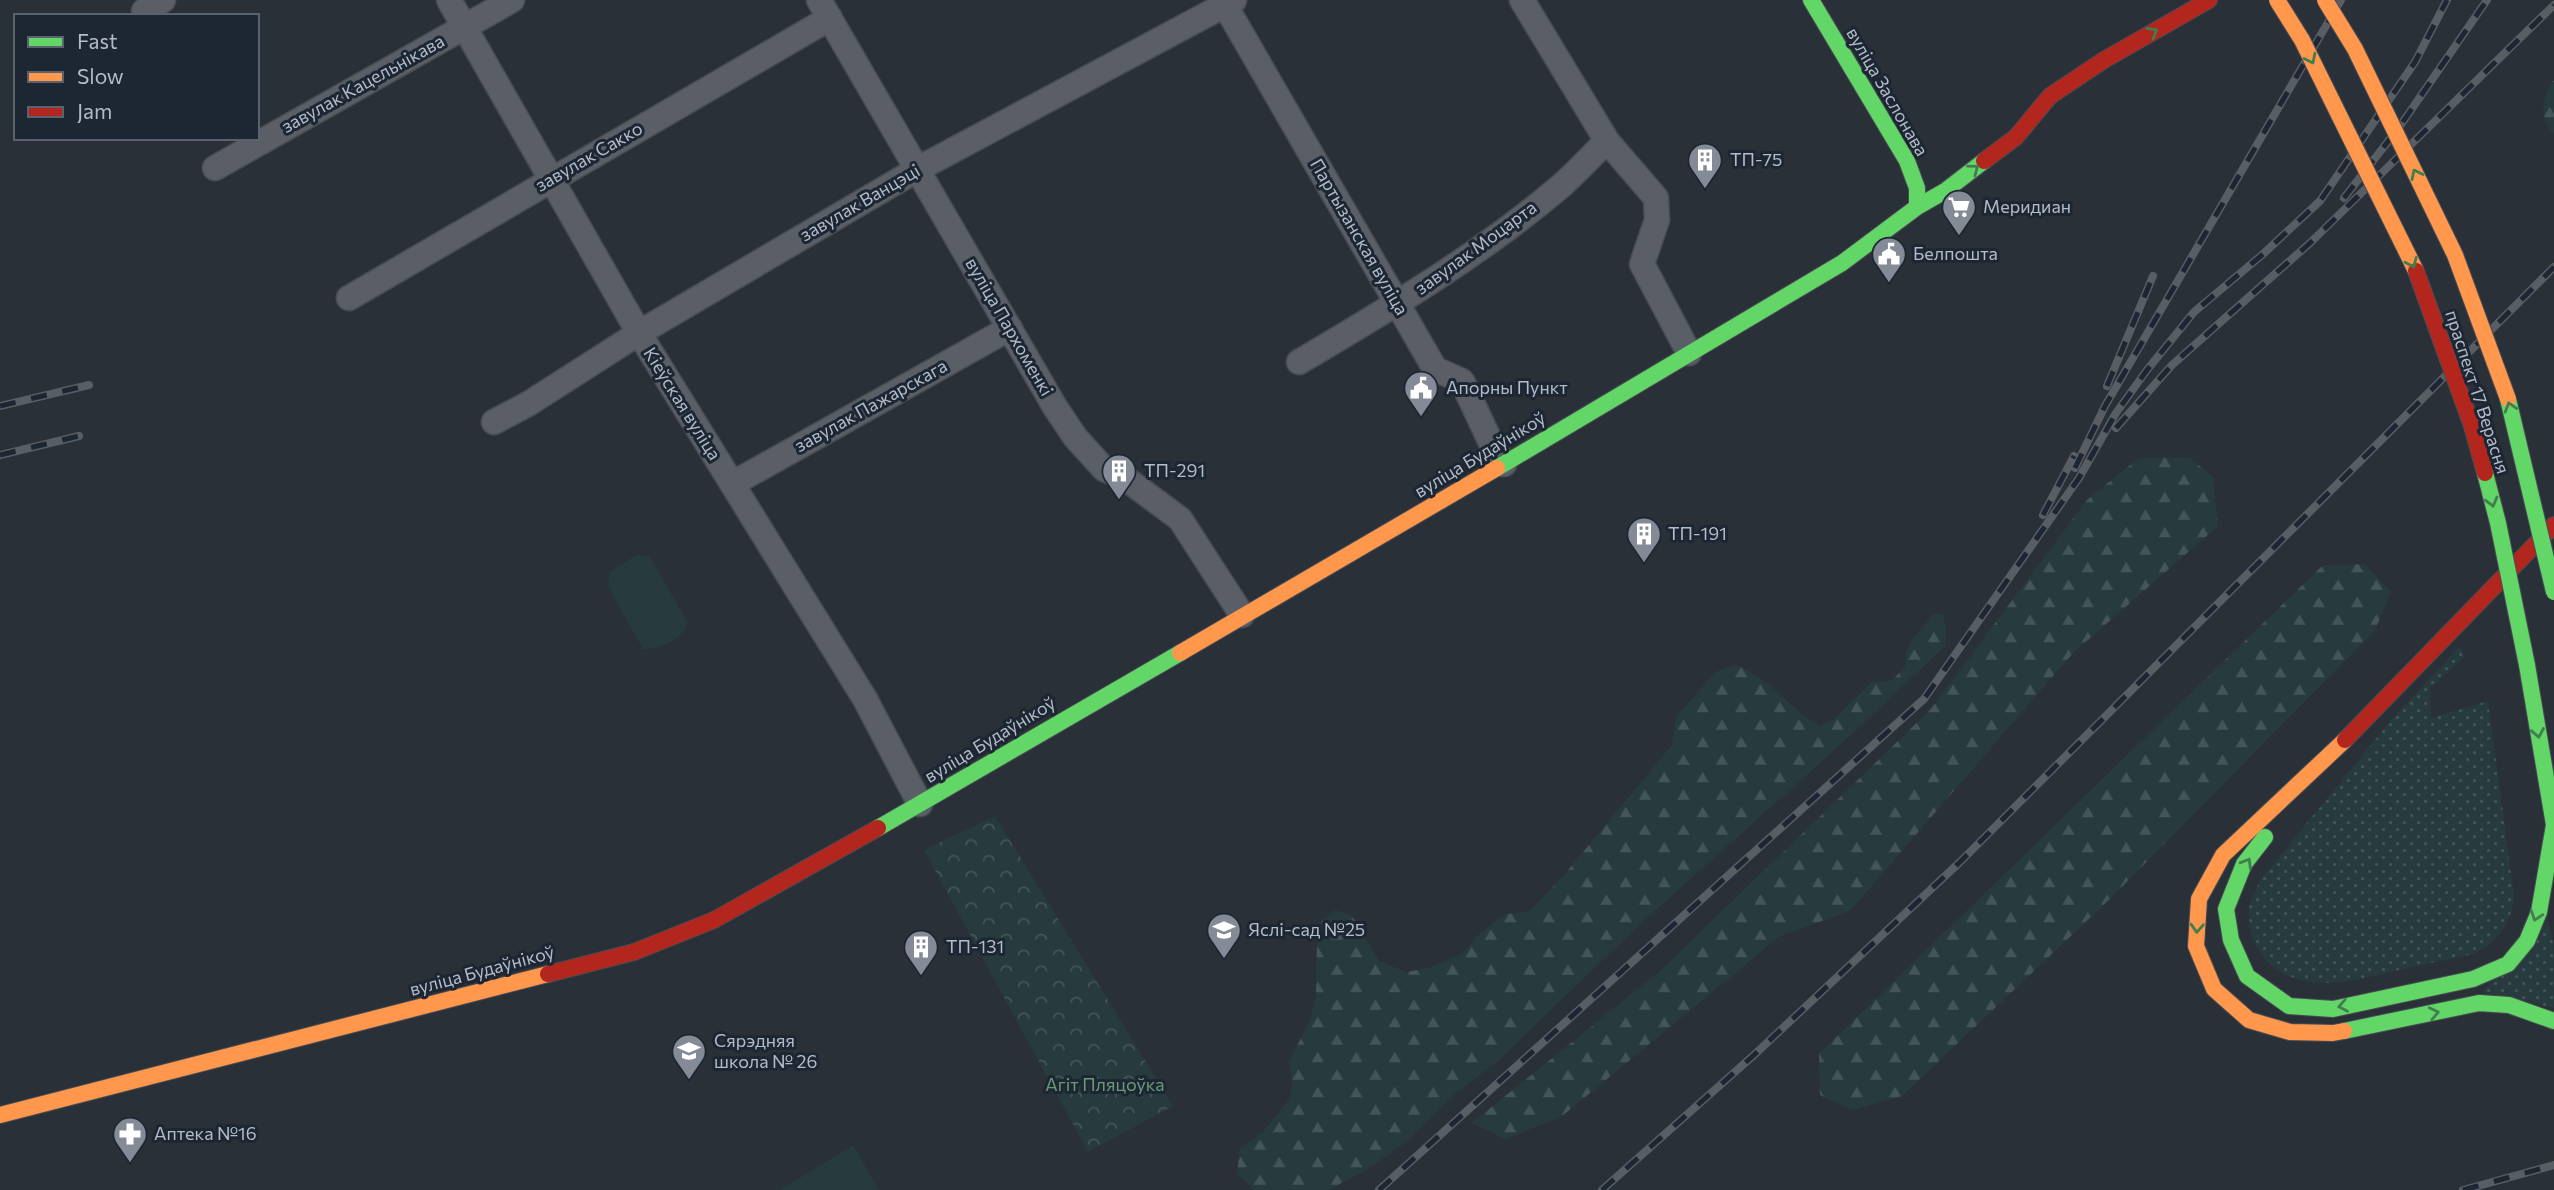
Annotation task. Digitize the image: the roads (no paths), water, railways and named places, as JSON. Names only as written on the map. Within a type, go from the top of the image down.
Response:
[{"type":"main road","name":"вуліца Заслонава","points":[[1811,0],[1907,161],[1917,188],[1917,207]]},
{"type":"main road","name":"вуліца Будаўнікоў","points":[[0,1115],[649,947],[714,920],[920,804],[1504,464],[1842,263],[2016,137],[2050,96],[2104,60],[2209,0]]},
{"type":"main road","name":"праспект 17 Верасня","points":[[2277,0],[2302,40],[2414,265],[2472,426],[2498,523],[2527,665],[2554,825],[2539,912],[2527,941],[2508,964],[2473,979],[2333,1009],[2288,1006],[2247,976],[2231,940],[2226,909],[2245,864],[2323,763]]},
{"type":"main road","name":"праспект 17 Верасня","points":[[2325,0],[2355,49],[2455,255],[2511,407],[2554,592]]},
{"type":"main road","points":[[2554,525],[2323,763],[2224,855],[2199,899],[2196,946],[2214,989],[2249,1020],[2290,1032],[2333,1033],[2479,1003],[2509,1005],[2554,1021]]},
{"type":"street","name":"Кіеўская вуліца","points":[[449,0],[639,333],[859,689],[920,804]]},
{"type":"street","name":"завулак Кацельнікава","points":[[215,168],[512,0]]},
{"type":"street","points":[[1522,0],[1607,141],[1656,198],[1657,220],[1642,264],[1689,353]]},
{"type":"street","name":"завулак Ванцэці","points":[[495,422],[639,333],[918,169],[1227,2]]},
{"type":"street","name":"Партызанская вуліца","points":[[1227,2],[1435,369],[1462,382],[1504,464]]},
{"type":"street","name":"вуліца Пархоменкі","points":[[825,9],[1055,407],[1075,437],[1104,469],[1125,478],[1180,519],[1242,615]]},
{"type":"street","name":"завулак Сакко","points":[[349,298],[552,178],[825,9]]},
{"type":"street","name":"завулак Моцарта","points":[[1299,362],[1398,304],[1531,209],[1562,185],[1607,141]]},
{"type":"street","name":"завулак Пажарскага","points":[[732,484],[1010,328]]},
{"type":"railway","points":[[2075,468],[2105,406],[2341,0]]},
{"type":"railway","points":[[1379,1190],[1924,699],[2079,478],[2116,413],[2147,370],[2194,312],[2262,255],[2320,201],[2415,62],[2447,0]]},
{"type":"railway","points":[[2344,198],[2400,126],[2487,0]]},
{"type":"railway","points":[[2116,428],[2172,365],[2310,243],[2554,5]]},
{"type":"railway","points":[[1602,1190],[1754,1055],[1960,862],[2554,267]]},
{"type":"railway","points":[[2107,386],[2153,276]]},
{"type":"railway","points":[[0,406],[89,385]]},
{"type":"railway","points":[[0,455],[79,436]]},
{"type":"railway","points":[[2043,515],[2074,456]]},
{"type":"railway","points":[[2463,1190],[2554,1165]]},
{"type":"place","name":"ТП-75","points":[[1705,190]]},
{"type":"place","name":"Меридиан","points":[[1959,237]]},
{"type":"place","name":"Белпошта","points":[[1889,284]]},
{"type":"place","name":"Апорны Пункт","points":[[1421,418]]},
{"type":"place","name":"ТП-291","points":[[1119,501]]},
{"type":"place","name":"ТП-191","points":[[1644,564]]},
{"type":"place","name":"Яслі-сад №25","points":[[1224,960]]},
{"type":"place","name":"ТП-131","points":[[921,977]]},
{"type":"place","name":"Сярэдняя школа № 26","points":[[689,1081]]},
{"type":"place","name":"Аптека №16","points":[[130,1164]]},
{"type":"park label","name":"Агіт Пляцоўка","points":[[1105,1085]]}]
